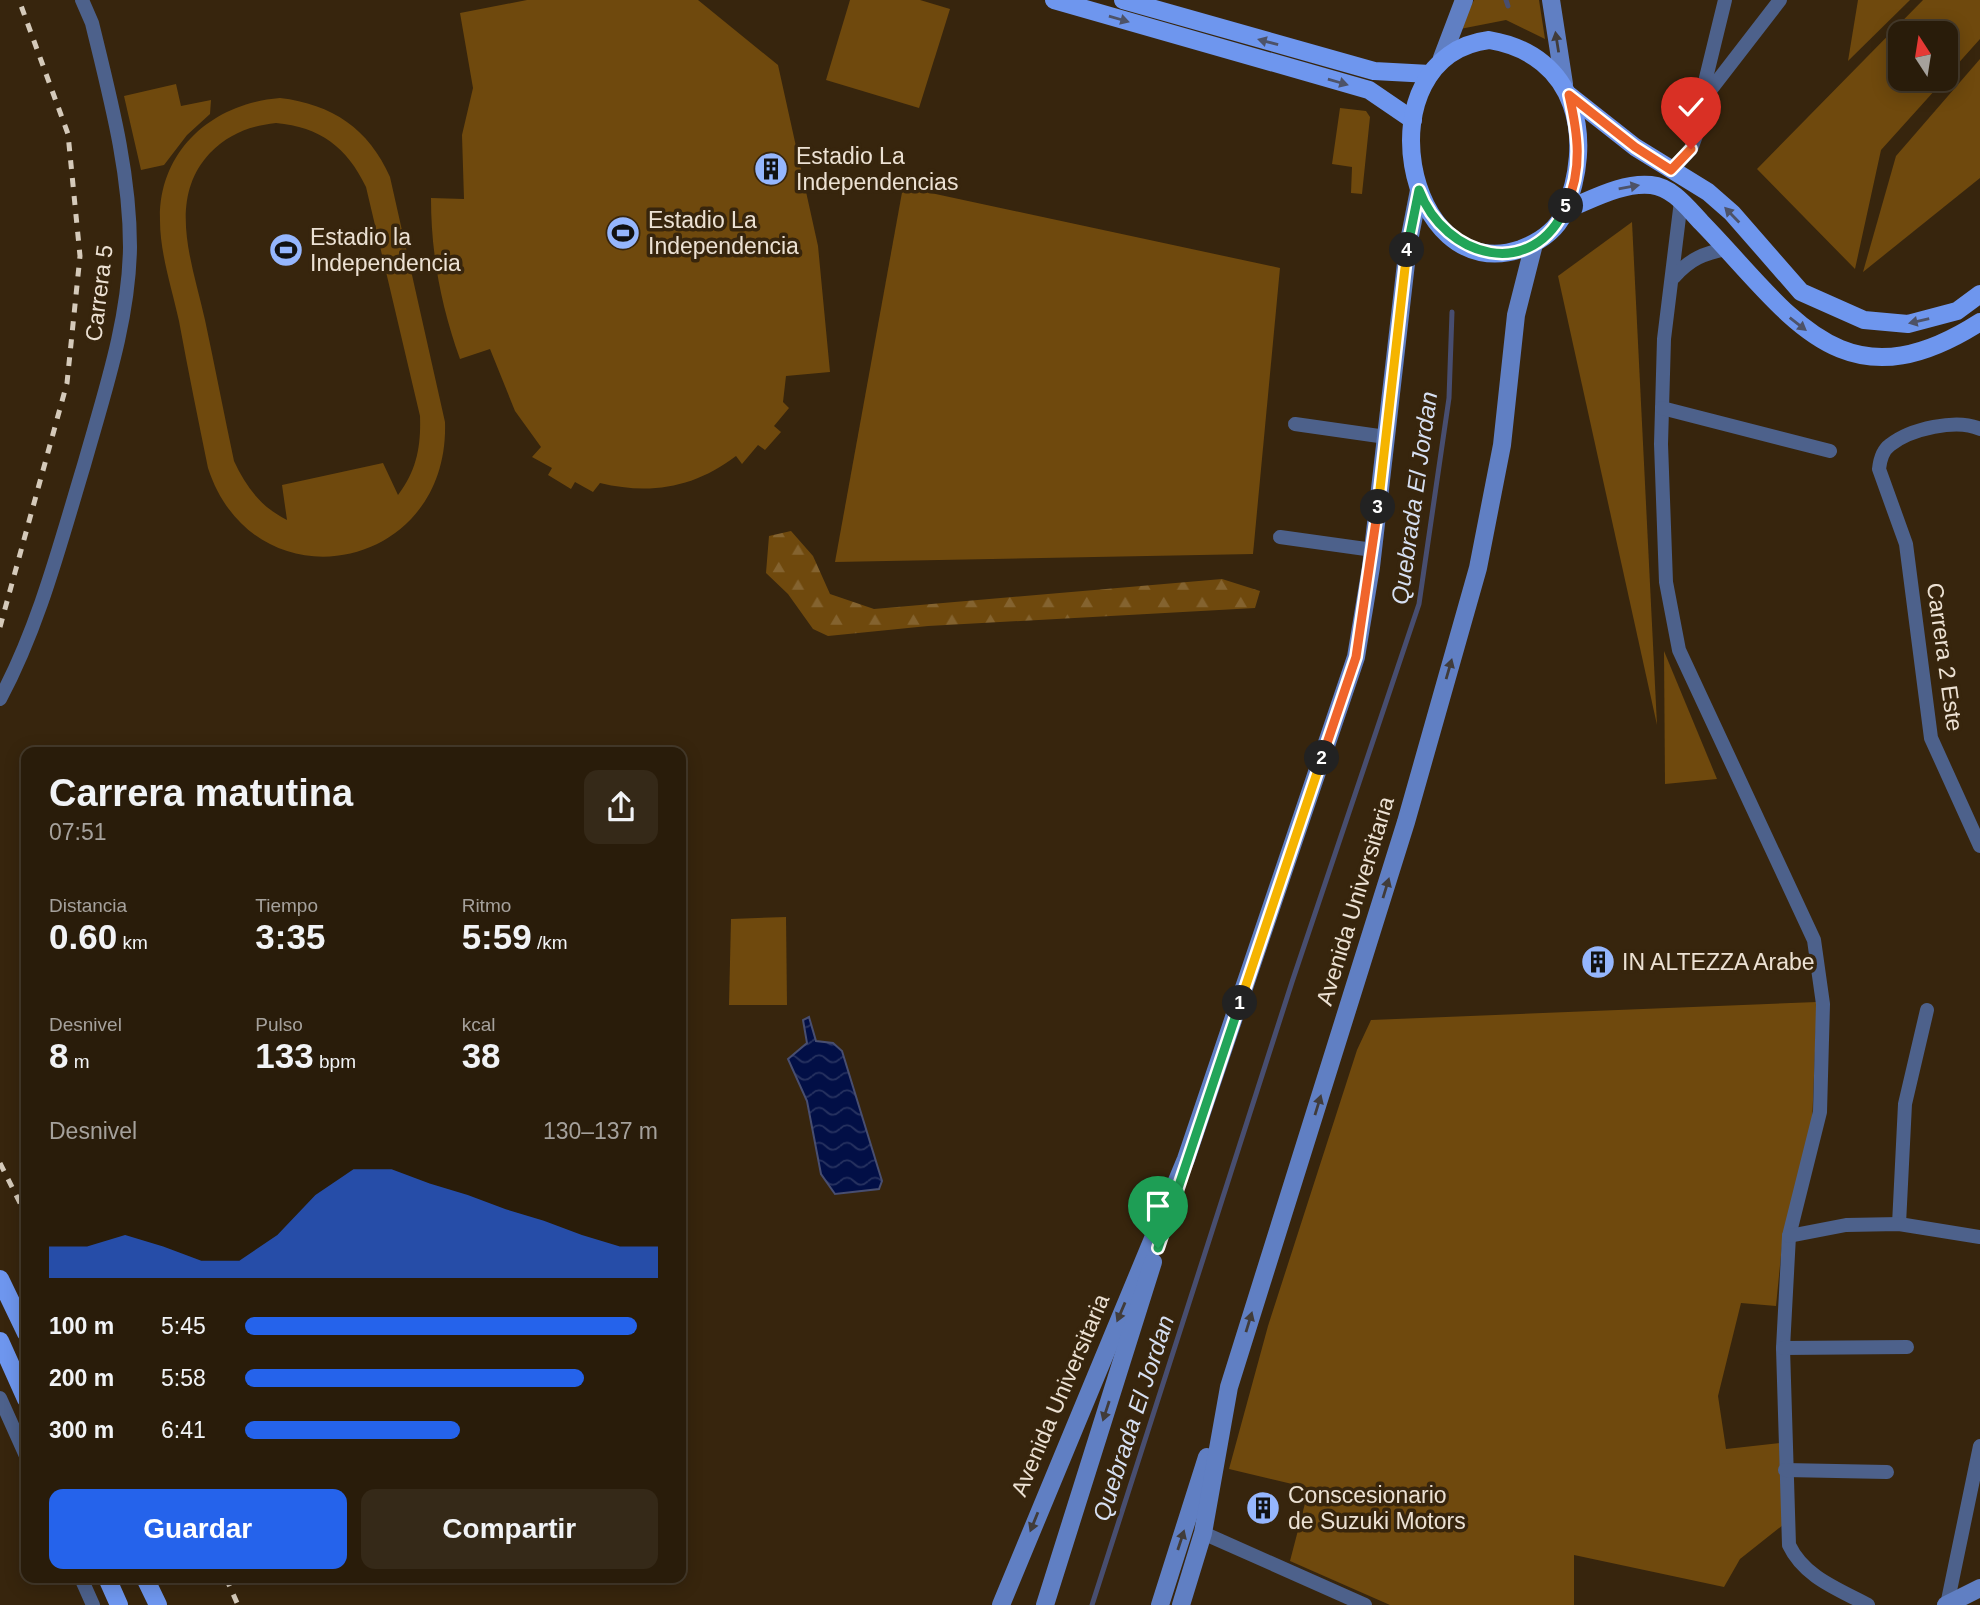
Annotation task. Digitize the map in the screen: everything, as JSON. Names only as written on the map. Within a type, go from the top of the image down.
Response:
[{"type":"main road","points":[[1054,0],[1369,90],[1413,120]]},
{"type":"main road","points":[[1122,0],[1165,6],[1374,71],[1430,74]]},
{"type":"main road","points":[[1464,0],[1442,58],[1419,96],[1413,120],[1412,162],[1419,190],[1436,220],[1457,241],[1480,252],[1507,253],[1534,244],[1558,225],[1578,165],[1578,135],[1566,90],[1551,0]]},
{"type":"main road","points":[[1442,58],[1476,42],[1505,43],[1534,55],[1566,90],[1635,147],[1708,192],[1732,214],[1801,292],[1835,308],[1864,320],[1908,324],[1957,311],[1980,294]]},
{"type":"main road","points":[[1565,210],[1617,189],[1640,186],[1660,188],[1681,201],[1776,306],[1800,327],[1826,344],[1863,357],[1908,355],[1952,340],[1980,322]]},
{"type":"main road","name":"Avenida Universitaria","points":[[1001,1605],[1186,1159],[1356,657],[1373,550],[1408,246],[1419,190]]},
{"type":"main road","name":"Avenida Universitaria","points":[[1181,1605],[1203,1533],[1229,1387],[1406,822],[1478,568],[1502,444],[1516,315],[1534,244]]},
{"type":"main road","points":[[1045,1605],[1186,1159]]},
{"type":"main road","points":[[0,1279],[21,1323]]},
{"type":"main road","points":[[0,1341],[21,1388]]},
{"type":"main road","points":[[1160,1605],[1229,1387]]},
{"type":"main road","points":[[109,1583],[119,1605]]},
{"type":"main road","points":[[147,1583],[158,1605]]},
{"type":"main road","points":[[1946,1605],[1980,1588]]},
{"type":"street","name":"Carrera 5","points":[[0,699],[47,589],[109,377],[123,312],[130,248],[126,176],[96,40],[82,0]]},
{"type":"street","points":[[1671,170],[1691,149],[1725,0]]},
{"type":"street","points":[[1702,102],[1780,0]]},
{"type":"street","points":[[1681,201],[1674,277],[1664,339],[1662,408],[1666,582],[1679,650],[1815,940],[1823,1004],[1820,1112],[1789,1236],[1783,1348],[1789,1545],[1796,1561],[1810,1573],[1868,1605]]},
{"type":"street","points":[[1674,277],[1687,262],[1697,256],[1727,249]]},
{"type":"street","points":[[1662,408],[1829,451]]},
{"type":"street","points":[[1295,424],[1386,437]]},
{"type":"street","name":"Carrera 2 Este","points":[[1980,429],[1952,424],[1911,434],[1890,445],[1880,460],[1879,469],[1906,544],[1931,738],[1980,846]]},
{"type":"street","points":[[1280,537],[1373,550]]},
{"type":"street","points":[[1899,1224],[1905,1104],[1927,1010]]},
{"type":"street","points":[[1789,1236],[1846,1225],[1899,1224],[1980,1237]]},
{"type":"street","points":[[1783,1348],[1907,1347]]},
{"type":"street","points":[[0,1398],[21,1446]]},
{"type":"street","points":[[1946,1605],[1980,1446]]},
{"type":"street","points":[[1785,1470],[1887,1472]]},
{"type":"street","points":[[1203,1533],[1365,1605]]},
{"type":"street","points":[[83,1583],[93,1605]]},
{"type":"green space","name":"Estadio La Independencia","points":[[527,0],[698,0],[778,65],[818,246],[830,372],[786,376],[783,402],[789,408],[774,426],[781,432],[765,450],[758,445],[742,464],[736,456],[704,475],[671,486],[636,488],[600,483],[593,492],[575,482],[571,489],[548,475],[552,468],[532,457],[541,447],[515,411],[490,349],[460,359],[438,280],[431,198],[464,199],[462,135],[473,88],[460,13]]},
{"type":"green space","points":[[850,0],[920,0],[950,9],[919,108],[826,80]]},
{"type":"green space","points":[[1474,0],[1539,0],[1545,39],[1506,20],[1460,29]]},
{"type":"green space","points":[[1858,0],[1910,0],[1888,21],[1848,61]]},
{"type":"green space","points":[[1923,0],[1980,0],[1980,39],[1958,64],[1958,21],[1902,21]]},
{"type":"green space","points":[[1888,36],[1888,91],[1934,91],[1881,150],[1855,269],[1757,169]]},
{"type":"green space","points":[[1980,59],[1980,178],[1863,272],[1896,156],[1952,91],[1958,91],[1958,84]]},
{"type":"green space","points":[[176,84],[181,106],[211,100],[210,114],[187,135],[164,165],[141,170],[124,96]]},
{"type":"green space","points":[[280,98],[299,101],[332,113],[360,132],[381,160],[390,177],[445,422],[438,473],[417,513],[384,540],[346,554],[305,555],[265,542],[232,513],[208,468],[164,258],[160,221],[162,196],[168,173],[179,152],[212,120],[233,109]],"holes":[[[276,123],[319,134],[341,150],[366,187],[420,416],[420,427],[414,467],[398,495],[383,463],[282,485],[287,520],[269,509],[255,495],[234,461],[190,255],[186,212],[189,191],[197,171],[217,146],[232,136],[257,126]]]},
{"type":"green space","points":[[1340,108],[1366,111],[1370,117],[1362,194],[1351,193],[1352,167],[1332,164]]},
{"type":"green space","points":[[903,187],[1280,268],[1253,554],[835,562]]},
{"type":"green space","points":[[1632,222],[1657,725],[1558,276]]},
{"type":"green space","points":[[791,531],[813,556],[830,594],[874,609],[1222,579],[1260,591],[1255,608],[928,626],[828,636],[813,629],[788,594],[766,573],[769,536]]},
{"type":"green space","points":[[1664,651],[1717,779],[1665,784]]},
{"type":"green space","points":[[786,917],[787,1005],[729,1005],[731,919]]},
{"type":"green space","points":[[1817,1002],[1812,1125],[1783,1235],[1776,1306],[1741,1303],[1718,1396],[1726,1449],[1780,1443],[1783,1525],[1740,1559],[1724,1587],[1574,1555],[1574,1605],[1390,1605],[1290,1561],[1309,1488],[1229,1469],[1268,1326],[1357,1050],[1371,1020]]},
{"type":"water","points":[[809,1017],[816,1041],[833,1043],[842,1051],[882,1181],[879,1189],[835,1194],[821,1174],[807,1101],[788,1059],[807,1043],[803,1020]]},
{"type":"waterway","name":"Quebrada El Jordan","points":[[1506,0],[1508,6]]},
{"type":"waterway","name":"Quebrada El Jordan","points":[[1092,1605],[1292,982],[1419,604],[1449,398],[1452,312]]},
{"type":"railway","points":[[0,627],[67,383],[80,256],[68,134],[19,0]]},
{"type":"railway","points":[[0,1163],[21,1205]]},
{"type":"railway","points":[[228,1583],[238,1605]]},
{"type":"place","name":"Estadio La Independencias","points":[[771,169]]},
{"type":"place","name":"Estadio La Independencia","points":[[623,233]]},
{"type":"place","name":"Estadio la Independencia","points":[[286,250]]},
{"type":"place","name":"IN ALTEZZA Arabe","points":[[1598,962]]},
{"type":"place","name":"Conscesionario de Suzuki Motors","points":[[1263,1508]]},
{"type":"route","points":[[1158,1248],[1356,657],[1371,567],[1408,246],[1419,190],[1436,220],[1457,241],[1480,252],[1507,253],[1534,244],[1558,225],[1572,194],[1578,165],[1578,135],[1569,95],[1601,122],[1671,170],[1691,149]]}]
